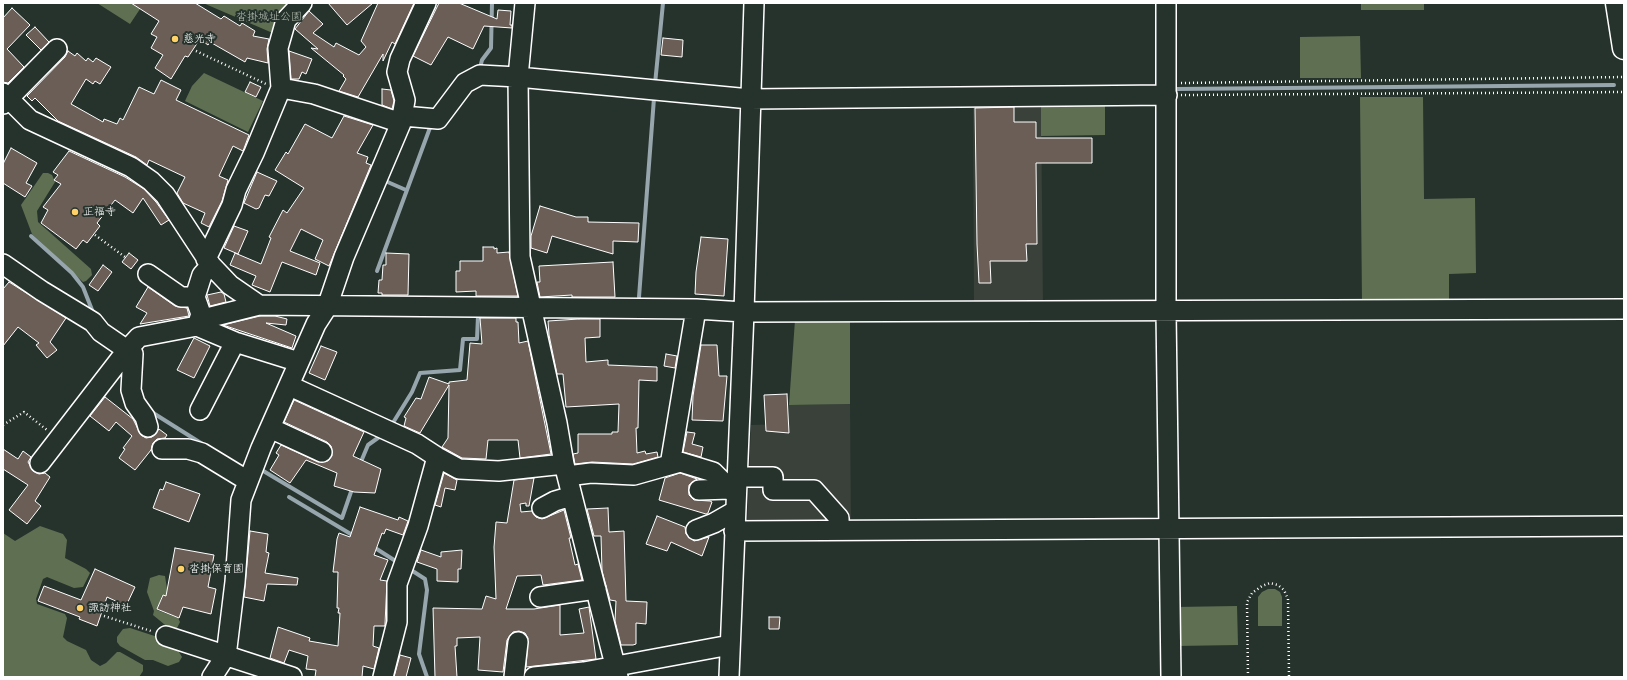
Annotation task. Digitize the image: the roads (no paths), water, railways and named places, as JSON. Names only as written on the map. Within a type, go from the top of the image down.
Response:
[{"type":"main road","points":[[1617,3],[1624,48]]},
{"type":"street","points":[[198,323],[201,314],[195,297],[202,275],[209,262],[236,190],[254,153],[274,86],[278,48],[286,20],[302,3]]},
{"type":"street","points":[[212,677],[225,657],[235,582],[241,500],[299,362],[316,324],[327,306],[344,256],[402,119],[405,100],[397,72],[400,59],[426,3]]},
{"type":"street","points":[[525,3],[518,77],[520,256],[530,308],[557,423],[565,470],[617,672]]},
{"type":"street","points":[[729,677],[735,493],[744,312],[754,3]]},
{"type":"street","points":[[1166,3],[1166,312],[1171,677]]},
{"type":"street","points":[[57,49],[5,99],[30,120],[131,167],[151,181],[165,195],[209,262],[230,285],[260,305]]},
{"type":"street","points":[[274,86],[314,94],[402,119],[438,119],[465,84],[480,75],[518,77],[750,99],[1167,89]]},
{"type":"street","points":[[3,264],[42,292],[93,322],[101,332],[128,349],[133,354],[130,390],[134,403],[145,417],[148,427]]},
{"type":"street","points":[[148,274],[181,297],[195,297]]},
{"type":"street","points":[[40,463],[128,349],[139,337],[198,323],[260,305],[696,309],[744,312],[1624,310]]},
{"type":"street","points":[[670,465],[696,309]]},
{"type":"street","points":[[198,323],[235,342],[299,362]]},
{"type":"street","points":[[200,410],[235,342]]},
{"type":"street","points":[[290,386],[395,433],[459,469],[499,471],[565,470],[634,475],[680,462],[713,472],[735,493]]},
{"type":"street","points":[[270,428],[322,452]]},
{"type":"street","points":[[162,449],[188,449],[202,453],[248,481]]},
{"type":"street","points":[[383,677],[397,622],[398,584],[418,526],[437,457]]},
{"type":"street","points":[[699,490],[735,493],[773,477],[773,490],[814,490],[840,518],[839,530]]},
{"type":"street","points":[[696,530],[714,523],[735,493]]},
{"type":"street","points":[[542,508],[555,501],[572,496]]},
{"type":"street","points":[[734,531],[1624,526]]},
{"type":"street","points":[[540,597],[596,589]]},
{"type":"street","points":[[166,636],[225,657],[292,677]]},
{"type":"street","points":[[514,677],[518,642]]},
{"type":"street","points":[[534,677],[584,672],[617,672],[730,645]]},
{"type":"waterway","points":[[480,68],[482,60],[491,48],[492,3]]},
{"type":"waterway","points":[[655,84],[663,3]]},
{"type":"waterway","points":[[1176,89],[1614,85]]},
{"type":"waterway","points":[[639,297],[654,98]]},
{"type":"waterway","points":[[377,271],[431,125]]},
{"type":"waterway","points":[[383,180],[406,190]]},
{"type":"waterway","points":[[31,236],[72,273],[83,287],[94,315]]},
{"type":"waterway","points":[[391,426],[412,392],[420,373],[460,370],[463,339],[477,339],[478,316]]},
{"type":"waterway","points":[[150,411],[204,445]]},
{"type":"waterway","points":[[360,464],[368,445],[382,435]]},
{"type":"waterway","points":[[260,469],[342,518],[353,486]]},
{"type":"waterway","points":[[289,497],[354,536]]},
{"type":"waterway","points":[[372,546],[394,560]]},
{"type":"waterway","points":[[408,568],[425,579],[427,590],[419,654],[427,677]]},
{"type":"place","name":"慈光寺","points":[[175,39]]},
{"type":"place","name":"正福寺","points":[[75,212]]},
{"type":"place","name":"沓掛保育園","points":[[181,569]]},
{"type":"place","name":"諏訪神社","points":[[80,608]]},
{"type":"park label","name":"沓掛城址公園","points":[[269,17]]}]
